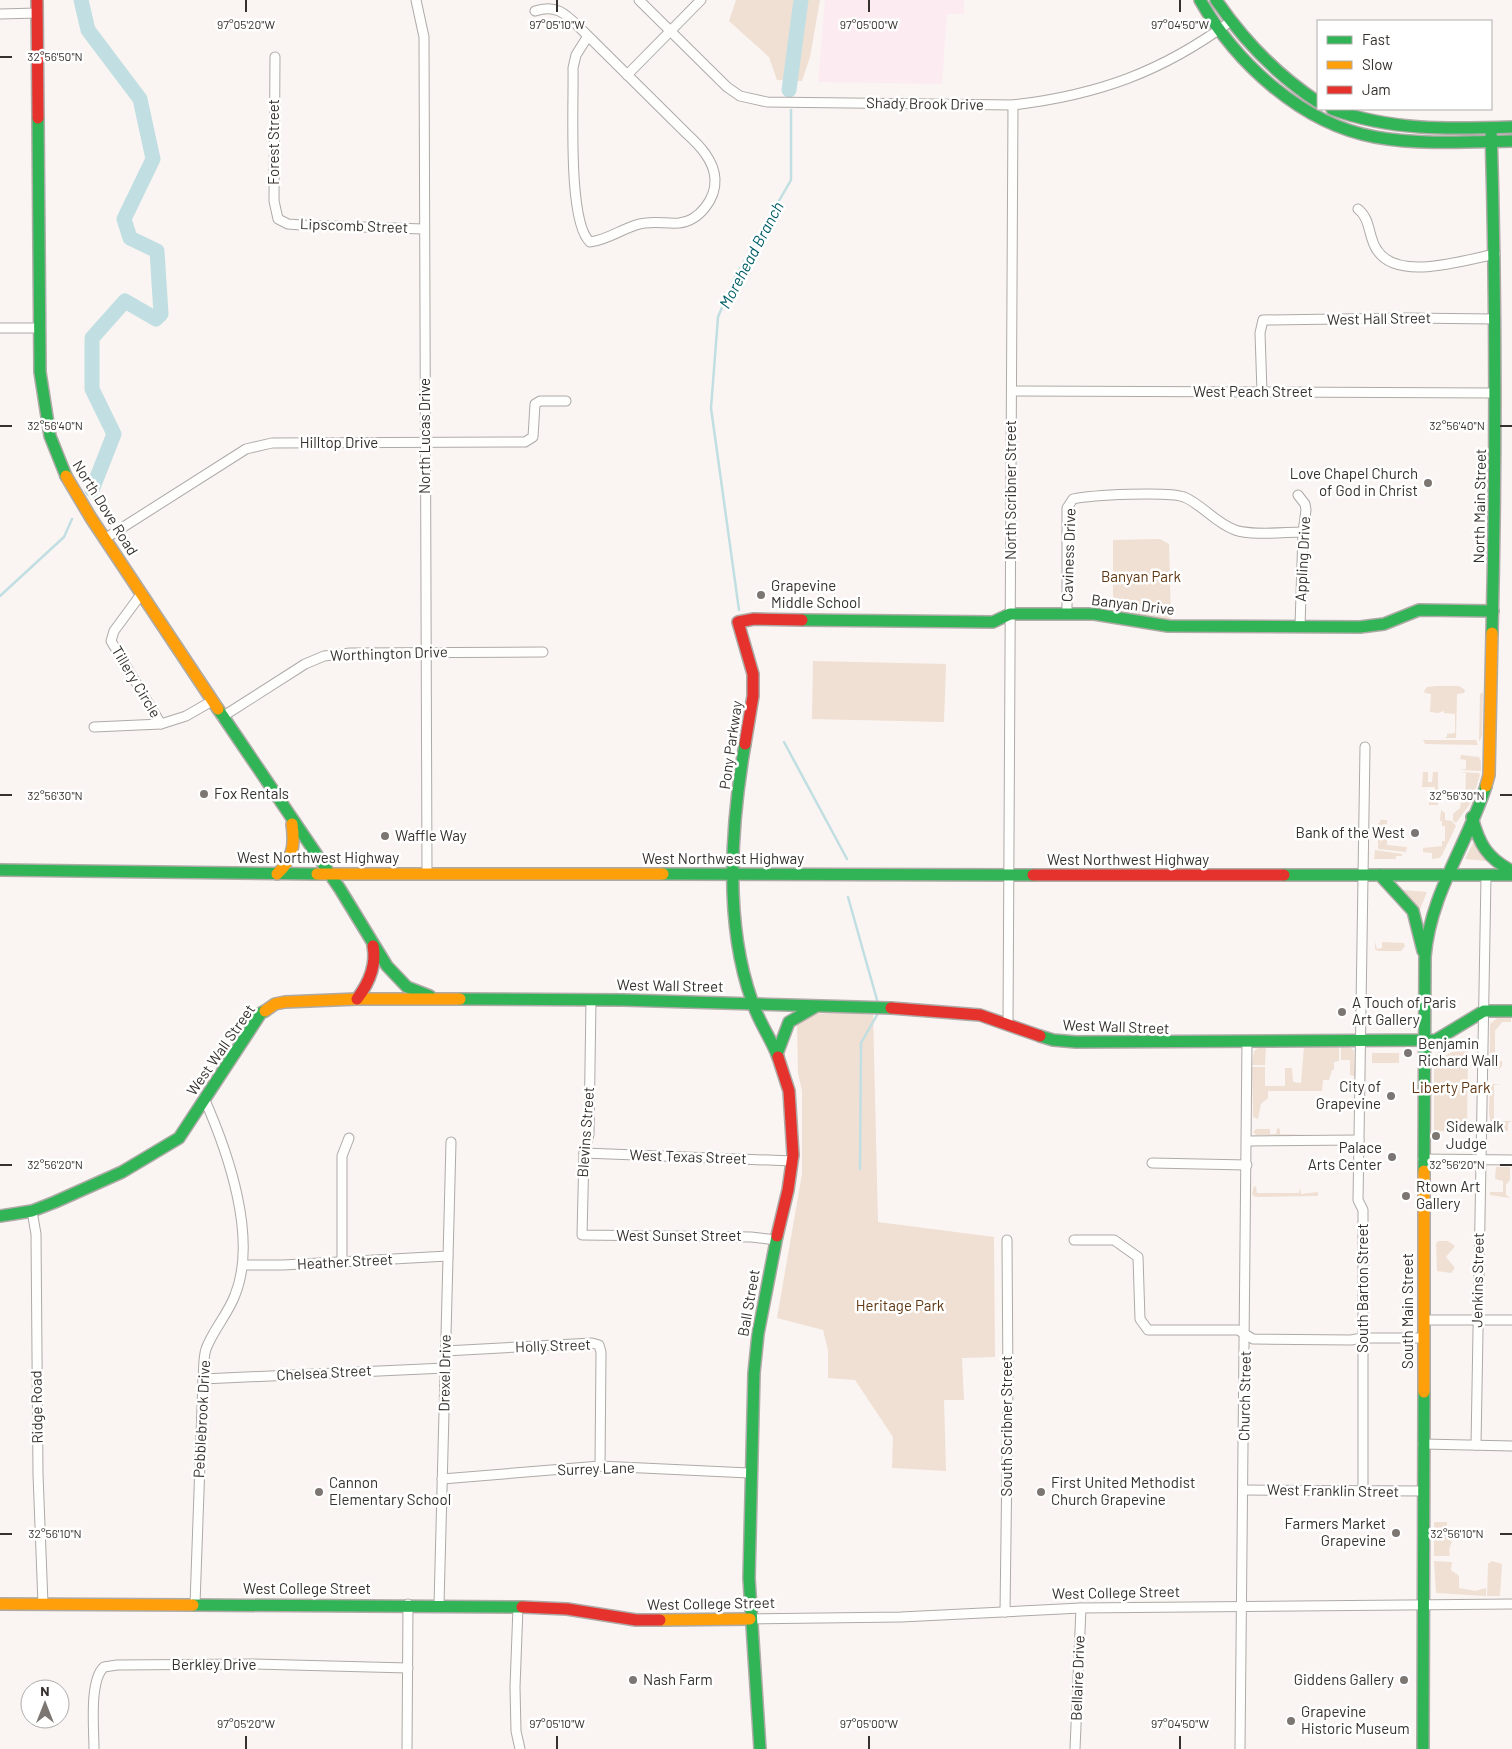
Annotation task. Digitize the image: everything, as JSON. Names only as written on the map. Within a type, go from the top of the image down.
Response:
[{"type":"main road","name":"North Dove Road","points":[[37,0],[39,328],[42,396],[50,435],[70,486],[391,970],[407,987],[439,999]]},
{"type":"main road","points":[[1200,0],[1219,30],[1242,56],[1280,93],[1304,110],[1335,126],[1365,136],[1395,142],[1512,141]]},
{"type":"main road","points":[[1216,0],[1231,21],[1284,77],[1317,101]]},
{"type":"main road","points":[[1335,110],[1353,117],[1396,127],[1512,127]]},
{"type":"main road","name":"North Main Street","points":[[1446,876],[1484,793],[1489,775],[1496,465],[1495,254],[1491,128]]},
{"type":"main road","name":"Banyan Drive","points":[[738,622],[754,618],[993,622],[1010,614],[1067,614],[1110,616],[1168,626],[1375,626],[1419,610],[1493,611]]},
{"type":"main road","name":"Pony Parkway","points":[[733,874],[735,819],[753,696],[753,674],[738,622]]},
{"type":"main road","points":[[1472,817],[1482,850],[1497,864],[1512,871]]},
{"type":"main road","points":[[277,874],[286,866],[292,856],[294,844],[291,819]]},
{"type":"main road","name":"West Northwest Highway","points":[[0,870],[277,874],[331,877],[427,874],[1512,875]]},
{"type":"main road","name":"Ball Street","points":[[733,874],[735,929],[743,973],[752,1003],[777,1054],[789,1091],[793,1161],[758,1334],[754,1373],[750,1473],[750,1619],[760,1749]]},
{"type":"main road","points":[[1380,875],[1413,911],[1425,957]]},
{"type":"main road","name":"South Main Street","points":[[1423,1749],[1425,957],[1430,916],[1446,876]]},
{"type":"main road","points":[[357,999],[366,988],[372,975],[375,954],[373,944]]},
{"type":"main road","name":"West Wall Street","points":[[0,1216],[32,1210],[122,1172],[179,1138],[261,1013],[275,1004],[286,1002],[357,999],[591,1000],[752,1003],[958,1012],[980,1015],[1053,1040],[1076,1042],[1359,1042],[1436,1040],[1475,1019],[1484,1011]]},
{"type":"main road","points":[[777,1054],[789,1022],[816,1006]]},
{"type":"main road","points":[[1484,1011],[1512,1011]]},
{"type":"main road","name":"West College Street","points":[[0,1604],[408,1604],[567,1609],[636,1620],[724,1621],[750,1619]]},
{"type":"street","name":"North Lucas Drive","points":[[416,0],[424,37],[427,874]]},
{"type":"street","name":"Shady Brook Drive","points":[[639,0],[727,87],[740,96],[767,102],[1013,105],[1050,101],[1103,89],[1185,52],[1231,21]]},
{"type":"street","points":[[627,75],[701,0]]},
{"type":"street","points":[[536,11],[546,7],[557,9],[566,14],[702,148],[715,179],[708,204],[698,214],[680,223],[651,221],[636,225],[601,241],[590,242],[579,224],[575,200],[574,98],[576,55],[588,36]]},
{"type":"street","points":[[0,14],[37,13]]},
{"type":"street","name":"Forest Street","points":[[275,57],[274,201],[275,213],[278,219],[284,222]]},
{"type":"street","name":"North Scribner Street","points":[[1007,876],[1013,105]]},
{"type":"street","points":[[1358,208],[1366,219],[1377,250],[1383,258],[1393,263],[1411,267],[1427,266],[1495,254]]},
{"type":"street","name":"Lipscomb Street","points":[[284,222],[301,225],[424,229]]},
{"type":"street","name":"West Hall Street","points":[[1262,392],[1260,333],[1263,320],[1495,319]]},
{"type":"street","points":[[0,328],[39,328]]},
{"type":"street","name":"West Peach Street","points":[[1012,391],[1495,392]]},
{"type":"street","name":"Hilltop Drive","points":[[106,538],[246,449],[286,442],[525,442],[533,436],[536,404],[540,401],[566,401]]},
{"type":"street","name":"Caviness Drive","points":[[1067,614],[1067,508],[1073,499],[1142,495],[1182,496],[1203,507],[1213,517],[1234,530],[1303,532]]},
{"type":"street","name":"Appling Drive","points":[[1298,495],[1306,510],[1303,532],[1300,626]]},
{"type":"street","name":"Tillery Circle","points":[[142,593],[114,631],[111,641],[162,724],[186,716],[212,700]]},
{"type":"street","name":"Worthington Drive","points":[[222,717],[305,664],[324,656],[350,653],[426,651],[543,652]]},
{"type":"street","points":[[94,727],[162,724]]},
{"type":"street","name":"South Barton Street","points":[[1363,1491],[1363,1210],[1358,1200],[1365,748]]},
{"type":"street","points":[[1007,876],[1008,1024]]},
{"type":"street","name":"Jenkins Street","points":[[1476,1445],[1486,876]]},
{"type":"street","name":"Blevins Street","points":[[582,1235],[584,1153],[589,1134],[591,1000]]},
{"type":"street","name":"Church Street","points":[[1240,1749],[1247,1042]]},
{"type":"street","name":"Pebblebrook Drive","points":[[196,1604],[202,1379],[206,1349],[236,1294],[243,1265],[242,1230],[233,1184],[215,1122],[204,1098]]},
{"type":"street","points":[[342,1262],[342,1156],[349,1138]]},
{"type":"street","points":[[1247,1141],[1359,1140]]},
{"type":"street","name":"Drexel Drive","points":[[439,1605],[451,1142]]},
{"type":"street","name":"West Texas Street","points":[[584,1153],[793,1161]]},
{"type":"street","points":[[1423,1159],[1512,1160]]},
{"type":"street","points":[[1152,1163],[1247,1164]]},
{"type":"street","name":"Ridge Road","points":[[32,1210],[36,1234],[38,1465],[43,1604]]},
{"type":"street","name":"West Sunset Street","points":[[582,1235],[751,1237],[776,1240]]},
{"type":"street","name":"South Scribner Street","points":[[1005,1612],[1008,1383],[1007,1240]]},
{"type":"street","points":[[1074,1240],[1114,1240],[1138,1256],[1140,1319],[1148,1330],[1238,1330],[1253,1339],[1351,1340],[1362,1338],[1424,1338]]},
{"type":"street","name":"Heather Street","points":[[243,1265],[448,1256]]},
{"type":"street","points":[[1424,1320],[1512,1320]]},
{"type":"street","name":"Holly Street","points":[[445,1351],[599,1345],[601,1352],[600,1466]]},
{"type":"street","name":"Chelsea Street","points":[[202,1379],[445,1368]]},
{"type":"street","points":[[1423,1444],[1512,1446]]},
{"type":"street","name":"Surrey Lane","points":[[442,1480],[600,1466],[750,1473]]},
{"type":"street","name":"West Franklin Street","points":[[1244,1490],[1423,1491]]},
{"type":"street","points":[[407,1749],[408,1604]]},
{"type":"street","name":"West College Street","points":[[750,1619],[900,1616],[1081,1608],[1242,1605],[1512,1604]]},
{"type":"street","points":[[518,1607],[515,1687],[516,1731],[520,1749]]},
{"type":"street","name":"Bellaire Drive","points":[[1075,1749],[1081,1608]]},
{"type":"street","name":"Berkley Drive","points":[[94,1749],[95,1690],[97,1678],[104,1667],[116,1665],[253,1664],[408,1668]]},
{"type":"shaded area","points":[[825,0],[964,0],[964,14],[947,14],[942,84],[818,82]]},
{"type":"green space","points":[[736,0],[820,0],[810,57],[802,81],[777,80],[769,57],[729,21]]},
{"type":"green space","name":"Banyan Park","points":[[1160,539],[1169,544],[1171,621],[1113,610],[1113,540]]},
{"type":"green space","points":[[813,661],[946,664],[944,722],[812,719]]},
{"type":"green space","points":[[1459,686],[1465,690],[1464,693],[1457,694],[1456,738],[1444,738],[1447,737],[1447,734],[1455,733],[1455,714],[1444,713],[1444,711],[1438,713],[1430,712],[1431,694],[1424,691],[1427,687]]},
{"type":"green space","points":[[1483,692],[1482,736],[1479,742],[1480,694]]},
{"type":"green space","points":[[1423,740],[1476,740],[1478,745],[1425,744]]},
{"type":"green space","points":[[1461,755],[1479,757],[1481,771],[1459,770],[1466,769],[1466,760],[1460,759]]},
{"type":"green space","points":[[1423,772],[1428,772],[1428,782],[1432,782],[1433,772],[1438,772],[1438,805],[1429,805],[1429,801],[1434,795],[1435,787],[1422,787]]},
{"type":"green space","points":[[1459,772],[1479,773],[1480,775],[1472,801],[1456,823],[1453,820],[1453,814],[1460,808],[1461,802],[1465,801],[1466,773]]},
{"type":"green space","points":[[1441,810],[1445,813],[1445,820],[1452,821],[1456,826],[1442,855],[1439,858],[1432,859],[1432,853],[1423,852],[1423,848],[1442,846],[1442,841],[1445,841],[1445,826],[1442,826],[1442,821],[1440,821]]},
{"type":"green space","points":[[1380,820],[1387,820],[1385,840],[1387,840],[1387,845],[1407,847],[1406,852],[1378,849],[1378,823],[1380,823]]},
{"type":"green space","points":[[1474,841],[1486,861],[1465,859]]},
{"type":"green space","points":[[1375,850],[1402,854],[1402,856],[1396,856],[1396,859],[1374,859]]},
{"type":"green space","points":[[1402,890],[1427,892],[1419,912]]},
{"type":"green space","points":[[1375,942],[1377,949],[1382,948],[1382,942],[1404,943],[1405,946],[1401,951],[1378,951],[1375,949]]},
{"type":"green space","name":"Heritage Park","points":[[873,1012],[878,1222],[994,1237],[995,1357],[962,1358],[964,1400],[944,1400],[946,1471],[892,1468],[893,1437],[855,1380],[828,1378],[828,1350],[823,1330],[777,1318],[802,1174],[802,1091],[798,1073],[797,1023],[805,1014]]},
{"type":"green space","points":[[1497,1018],[1511,1018],[1511,1022],[1502,1022],[1495,1031],[1495,1061],[1502,1061],[1502,1066],[1499,1069],[1493,1069],[1490,1062],[1490,1024]]},
{"type":"green space","name":"Liberty Park","points":[[1468,1042],[1467,1132],[1434,1131],[1434,1057],[1442,1049],[1442,1058]]},
{"type":"green space","points":[[1266,1046],[1265,1065],[1252,1065],[1254,1051],[1259,1047]]},
{"type":"green space","points":[[1304,1046],[1339,1046],[1339,1061],[1334,1062],[1334,1070],[1332,1070],[1329,1080],[1323,1080],[1322,1091],[1268,1091],[1268,1098],[1261,1104],[1258,1119],[1253,1117],[1252,1067],[1265,1067],[1265,1086],[1285,1086],[1285,1068],[1292,1068],[1293,1082],[1301,1083]]},
{"type":"green space","points":[[1341,1046],[1350,1047],[1354,1051],[1355,1076],[1350,1075],[1350,1060],[1341,1060]]},
{"type":"green space","points":[[1372,1053],[1399,1053],[1399,1063],[1372,1063]]},
{"type":"green space","points":[[1490,1082],[1492,1084],[1501,1084],[1494,1085],[1494,1121],[1512,1121],[1508,1123],[1508,1131],[1491,1130],[1489,1111]]},
{"type":"green space","points":[[1277,1128],[1280,1129],[1280,1134],[1312,1135],[1256,1135],[1253,1132],[1256,1129],[1270,1129],[1270,1134],[1276,1134]]},
{"type":"green space","points":[[1496,1167],[1510,1167],[1510,1180],[1506,1185],[1506,1195],[1510,1198],[1490,1195],[1490,1192],[1503,1192],[1503,1181],[1495,1179]]},
{"type":"green space","points":[[1254,1186],[1257,1193],[1299,1193],[1300,1187],[1301,1194],[1318,1192],[1318,1196],[1255,1197],[1252,1194]]},
{"type":"green space","points":[[1438,1241],[1448,1241],[1455,1246],[1446,1257],[1455,1268],[1451,1273],[1437,1271],[1436,1244]]},
{"type":"green space","points":[[1434,1522],[1447,1522],[1447,1531],[1453,1533],[1449,1550],[1450,1556],[1434,1556]]},
{"type":"green space","points":[[1434,1561],[1452,1562],[1451,1570],[1459,1576],[1459,1588],[1475,1591],[1486,1588],[1486,1596],[1436,1593]]},
{"type":"green space","points":[[1492,1561],[1502,1564],[1500,1596],[1487,1596],[1488,1564]]},
{"type":"waterway","points":[[81,0],[88,30],[140,99],[153,159],[124,219],[130,238],[157,251],[161,314],[156,319],[125,301],[92,338],[92,389],[114,434],[92,490]]},
{"type":"waterway","name":"Morehead Branch","points":[[789,90],[801,0]]},
{"type":"waterway","name":"Morehead Branch","points":[[739,610],[711,408],[718,317],[735,277],[791,180],[791,110]]},
{"type":"waterway","points":[[0,596],[64,537],[72,519]]},
{"type":"waterway","name":"Morehead Branch","points":[[784,742],[847,859]]},
{"type":"waterway","name":"Morehead Branch","points":[[848,897],[877,1000]]},
{"type":"waterway","name":"Morehead Branch","points":[[860,1169],[861,1043],[877,1015]]},
{"type":"traffic: fast","points":[[1200,0],[1232,46],[1252,68],[1297,105],[1322,119],[1348,130],[1392,140],[1444,142],[1512,141]]},
{"type":"traffic: fast","points":[[1216,0],[1262,56],[1275,69],[1317,101]]},
{"type":"traffic: fast","points":[[1335,110],[1354,116],[1399,125],[1443,128],[1512,127]]},
{"type":"traffic: fast","points":[[38,118],[40,372],[50,436],[66,476]]},
{"type":"traffic: fast","points":[[1491,128],[1495,381],[1492,633]]},
{"type":"traffic: fast","points":[[802,620],[993,622],[1010,614],[1094,614],[1168,626],[1360,627],[1384,624],[1419,610],[1493,611]]},
{"type":"traffic: fast","points":[[218,709],[340,889],[387,966],[407,987],[430,996]]},
{"type":"traffic: fast","points":[[745,744],[736,807],[734,840],[733,874],[737,939],[743,971],[755,1008],[778,1057]]},
{"type":"traffic: fast","points":[[1424,1171],[1425,957],[1428,934],[1441,891],[1486,786]]},
{"type":"traffic: fast","points":[[1472,817],[1485,849],[1496,861],[1512,871]]},
{"type":"traffic: fast","points":[[0,870],[317,874]]},
{"type":"traffic: fast","points":[[663,874],[1033,875]]},
{"type":"traffic: fast","points":[[1284,875],[1512,875]]},
{"type":"traffic: fast","points":[[1380,875],[1413,911],[1423,951]]},
{"type":"traffic: fast","points":[[460,999],[623,1000],[891,1008]]},
{"type":"traffic: fast","points":[[777,1054],[789,1022],[815,1007]]},
{"type":"traffic: fast","points":[[0,1216],[32,1211],[55,1202],[122,1172],[179,1138],[261,1013],[265,1011]]},
{"type":"traffic: fast","points":[[1040,1036],[1053,1040],[1076,1042],[1436,1040],[1484,1011],[1512,1011]]},
{"type":"traffic: fast","points":[[760,1749],[749,1578],[754,1373],[758,1334],[777,1236]]},
{"type":"traffic: fast","points":[[1423,1749],[1424,1392]]},
{"type":"traffic: fast","points":[[193,1605],[522,1607]]},
{"type":"traffic: slow","points":[[66,476],[91,518],[218,709]]},
{"type":"traffic: slow","points":[[1486,786],[1489,775],[1492,633]]},
{"type":"traffic: slow","points":[[277,874],[287,863],[292,851],[292,824]]},
{"type":"traffic: slow","points":[[317,874],[663,874]]},
{"type":"traffic: slow","points":[[265,1011],[275,1004],[285,1002],[357,999],[460,999]]},
{"type":"traffic: slow","points":[[1424,1171],[1424,1392]]},
{"type":"traffic: slow","points":[[0,1604],[193,1605]]},
{"type":"traffic: slow","points":[[660,1620],[750,1619]]},
{"type":"traffic: jam","points":[[37,0],[38,118]]},
{"type":"traffic: jam","points":[[745,744],[753,696],[753,674],[738,622],[754,619],[802,620]]},
{"type":"traffic: jam","points":[[1033,875],[1284,875]]},
{"type":"traffic: jam","points":[[357,999],[371,974],[374,960],[373,946]]},
{"type":"traffic: jam","points":[[891,1008],[980,1015],[1040,1036]]},
{"type":"traffic: jam","points":[[777,1236],[788,1190],[793,1155],[789,1091],[778,1057]]},
{"type":"traffic: jam","points":[[522,1607],[567,1609],[636,1620],[660,1620]]},
{"type":"place","name":"Love Chapel Church of God in Christ","points":[[1428,483]]},
{"type":"place","name":"Grapevine Middle School","points":[[761,595]]},
{"type":"place","name":"Fox Rentals","points":[[204,794]]},
{"type":"place","name":"Bank of the West","points":[[1415,833]]},
{"type":"place","name":"Waffle Way","points":[[385,836]]},
{"type":"place","name":"A Touch of Paris Art Gallery","points":[[1342,1012]]},
{"type":"place","name":"Benjamin Richard Wall","points":[[1408,1053]]},
{"type":"place","name":"City of Grapevine","points":[[1391,1096]]},
{"type":"place","name":"Sidewalk Judge","points":[[1436,1136]]},
{"type":"place","name":"Palace Arts Center","points":[[1392,1157]]},
{"type":"place","name":"Rtown Art Gallery","points":[[1406,1196]]},
{"type":"place","name":"Cannon Elementary School","points":[[319,1492]]},
{"type":"place","name":"First United Methodist Church Grapevine","points":[[1041,1492]]},
{"type":"place","name":"Farmers Market Grapevine","points":[[1396,1533]]},
{"type":"place","name":"Nash Farm","points":[[633,1680]]},
{"type":"place","name":"Giddens Gallery","points":[[1404,1680]]},
{"type":"place","name":"Grapevine Historic Museum","points":[[1291,1721]]}]
